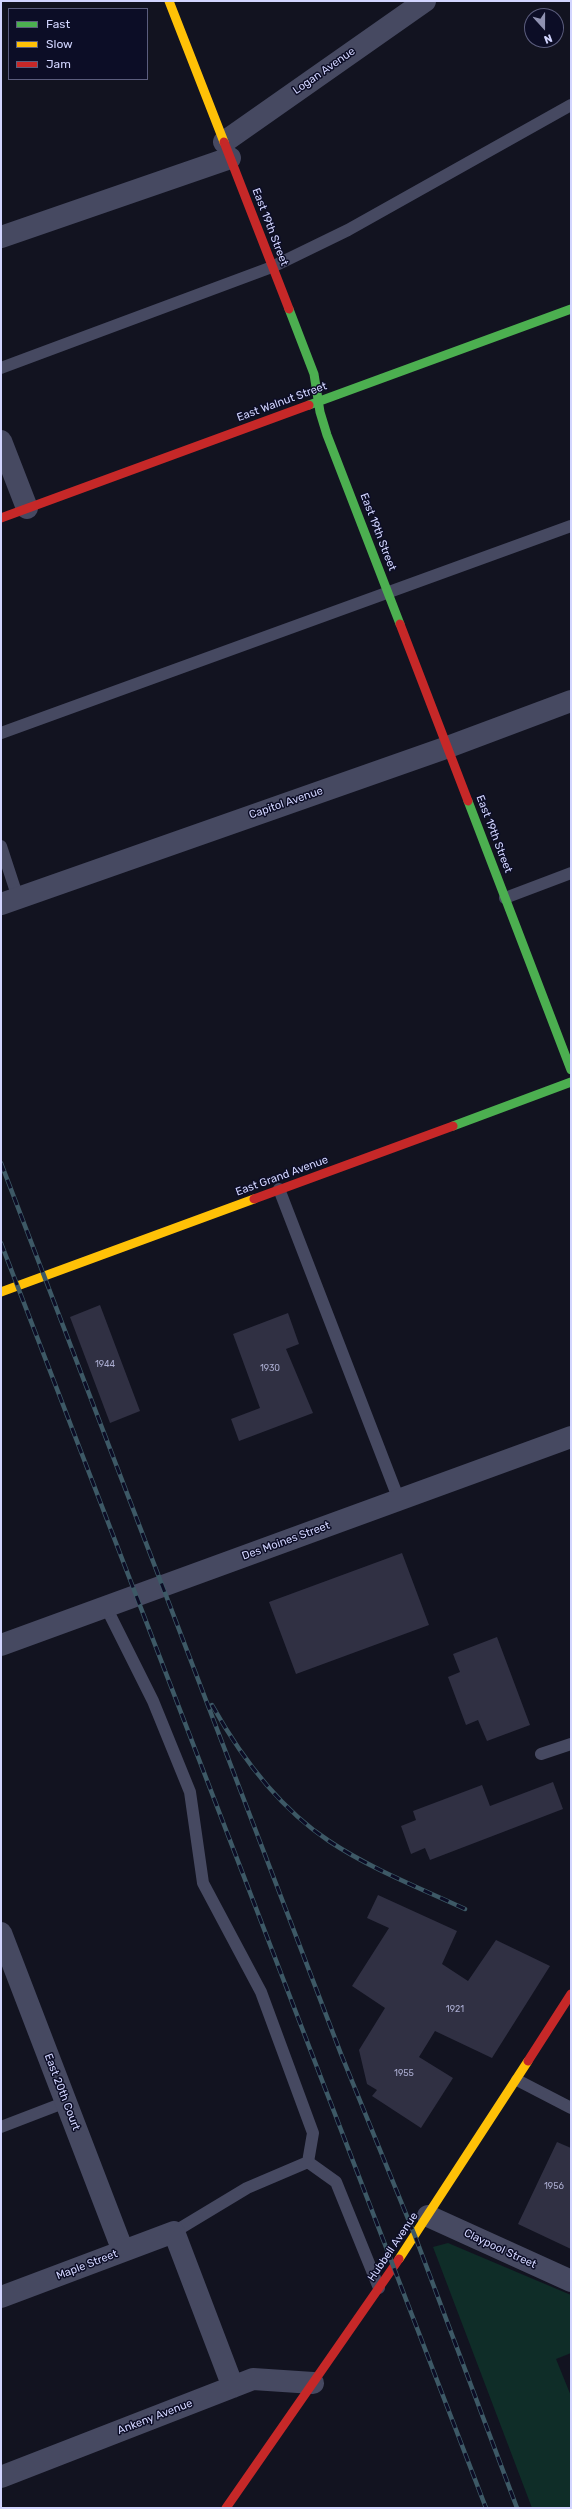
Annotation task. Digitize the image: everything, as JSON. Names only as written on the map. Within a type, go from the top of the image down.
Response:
[{"type":"street","name":"East 19th Street","points":[[169,1],[314,374],[318,401],[327,435],[571,1070]]},
{"type":"street","name":"Logan Avenue","points":[[1,238],[227,150],[425,1]]},
{"type":"street","name":"East Walnut Street","points":[[1,518],[571,308]]},
{"type":"street","points":[[1,441],[27,508]]},
{"type":"street","name":"Capitol Avenue","points":[[10,901],[448,747],[571,701]]},
{"type":"street","name":"East Grand Avenue","points":[[1,1292],[571,1082]]},
{"type":"street","name":"Des Moines Street","points":[[1,1645],[571,1437]]},
{"type":"street","name":"East 20th Court","points":[[3,1946],[66,2102],[123,2251]]},
{"type":"street","name":"Hubbell Avenue","points":[[226,2508],[428,2216],[571,1994]]},
{"type":"street","name":"Claypool Street","points":[[428,2216],[571,2281]]},
{"type":"street","points":[[174,2232],[233,2387]]},
{"type":"street","name":"Maple Street","points":[[1,2297],[174,2232]]},
{"type":"street","name":"Ankeny Avenue","points":[[1,2477],[253,2379],[313,2383]]},
{"type":"lane","points":[[1,368],[272,267],[348,230],[571,106]]},
{"type":"lane","points":[[1,733],[571,526]]},
{"type":"lane","points":[[1,846],[10,901]]},
{"type":"lane","points":[[505,898],[571,874]]},
{"type":"lane","points":[[280,1189],[399,1500]]},
{"type":"lane","points":[[106,1607],[153,1702],[190,1792],[203,1883],[261,1992],[313,2133],[308,2162]]},
{"type":"lane","points":[[541,1754],[571,1744]]},
{"type":"lane","points":[[517,2080],[571,2108]]},
{"type":"lane","points":[[1,2127],[66,2102]]},
{"type":"lane","points":[[174,2232],[247,2188],[308,2162]]},
{"type":"lane","points":[[308,2162],[336,2182],[379,2288]]},
{"type":"green space","points":[[448,2243],[571,2295],[571,2353],[556,2359],[571,2396],[571,2508],[532,2508],[433,2247]]},
{"type":"building","points":[[100,1305],[140,1411],[110,1423],[70,1317]]},
{"type":"building","points":[[288,1313],[299,1344],[286,1349],[313,1413],[239,1441],[231,1419],[260,1408],[233,1334]]},
{"type":"building","points":[[402,1553],[429,1625],[296,1674],[269,1602]]},
{"type":"building","points":[[497,1637],[530,1725],[487,1741],[478,1720],[466,1725],[448,1677],[460,1672],[453,1654]]},
{"type":"building","points":[[553,1782],[563,1809],[430,1860],[425,1848],[411,1854],[401,1826],[416,1820],[413,1811],[482,1785],[490,1806]]},
{"type":"building","points":[[378,1895],[457,1931],[442,1964],[468,1981],[496,1940],[550,1966],[492,2058],[435,2031],[419,2057],[453,2078],[421,2128],[372,2096],[377,2090],[367,2084],[359,2050],[385,2008],[352,1986],[389,1928],[367,1918]]},
{"type":"building","points":[[557,2142],[571,2148],[571,2249],[518,2224]]},
{"type":"railway","points":[[1,1163],[341,2054],[415,2236],[517,2508]]},
{"type":"railway","points":[[1,1243],[486,2508]]},
{"type":"railway","points":[[212,1705],[235,1744],[263,1780],[278,1797],[311,1828],[345,1851],[396,1878],[465,1909]]},
{"type":"traffic: fast","points":[[289,309],[314,374],[320,412],[327,435],[400,624]]},
{"type":"traffic: fast","points":[[309,405],[571,309]]},
{"type":"traffic: fast","points":[[468,801],[571,1070]]},
{"type":"traffic: fast","points":[[453,1126],[571,1082]]},
{"type":"traffic: slow","points":[[169,1],[224,142]]},
{"type":"traffic: slow","points":[[1,1292],[254,1199]]},
{"type":"traffic: slow","points":[[399,2259],[528,2061]]},
{"type":"traffic: jam","points":[[224,142],[289,309]]},
{"type":"traffic: jam","points":[[1,518],[309,405]]},
{"type":"traffic: jam","points":[[400,624],[468,801]]},
{"type":"traffic: jam","points":[[254,1199],[453,1126]]},
{"type":"traffic: jam","points":[[528,2061],[571,1994]]},
{"type":"traffic: jam","points":[[226,2508],[399,2259]]}]
